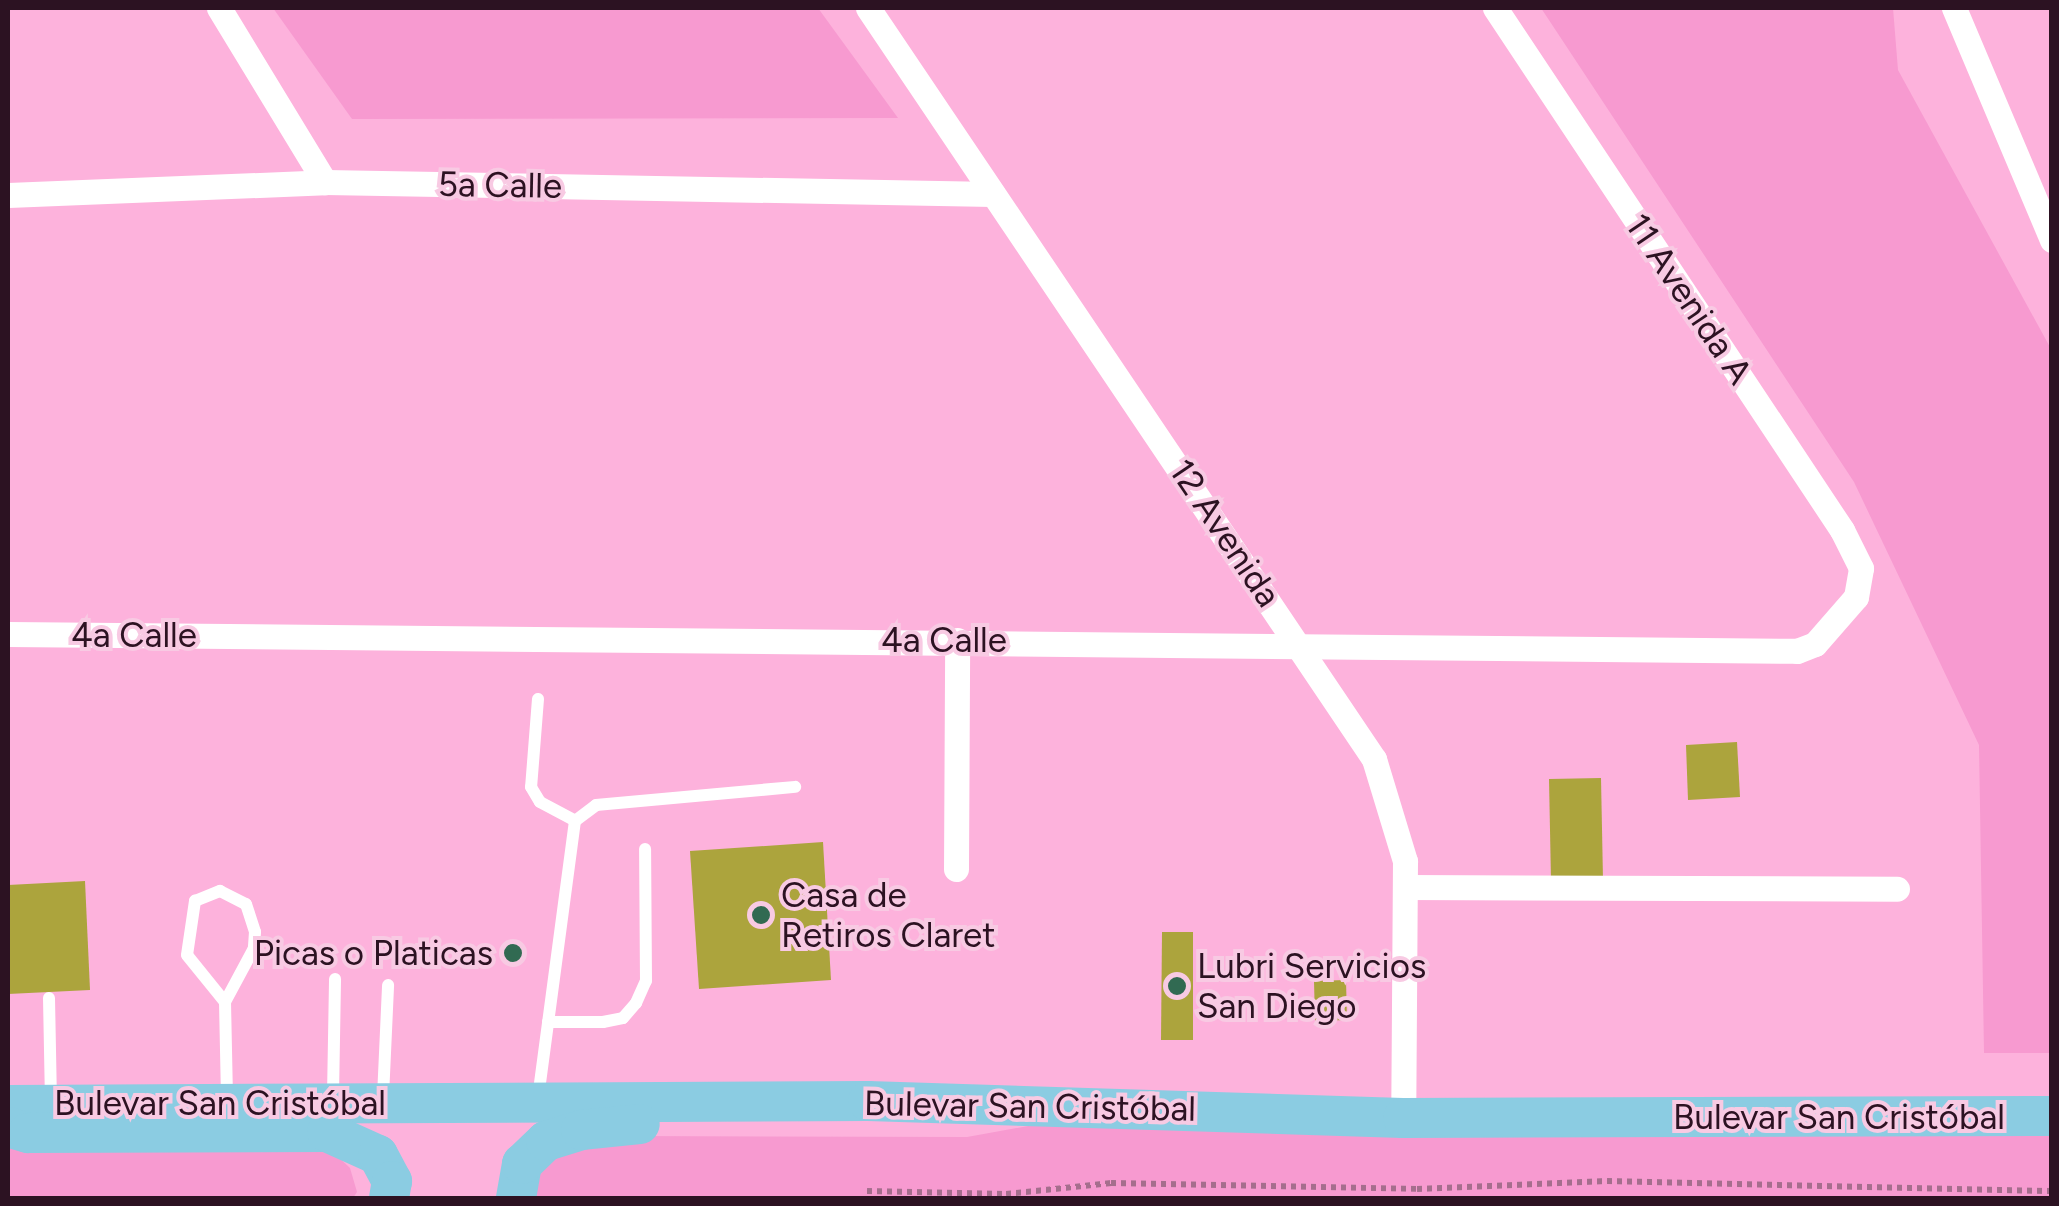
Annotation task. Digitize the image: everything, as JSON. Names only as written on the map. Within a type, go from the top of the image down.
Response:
[{"type":"main road","name":"Bulevar San Cristóbal","points":[[8,1105],[538,1101],[1087,1105],[1403,1118],[2052,1116]]},
{"type":"main road","points":[[516,1198],[522,1164],[546,1141],[581,1130],[984,1124],[1087,1105]]},
{"type":"main road","points":[[8,1128],[327,1132],[378,1155],[392,1182],[389,1198]]},
{"type":"street","points":[[219,8],[325,182]]},
{"type":"street","name":"12 Avenida","points":[[868,8],[1299,642],[1374,759],[1405,861],[1403,1118]]},
{"type":"street","name":"11 Avenida A","points":[[1495,8],[1842,530],[1861,568],[1856,597]]},
{"type":"street","points":[[1954,8],[2052,240]]},
{"type":"street","name":"5a Calle","points":[[8,195],[325,182],[993,194]]},
{"type":"street","name":"4a Calle","points":[[8,634],[1299,642],[1796,651],[1842,620],[1856,597]]},
{"type":"street","points":[[956,870],[957,640]]},
{"type":"street","points":[[1404,887],[1897,889]]},
{"type":"lane","points":[[538,699],[530,787],[540,802],[574,821]]},
{"type":"lane","points":[[538,1101],[574,821],[596,805],[795,787]]},
{"type":"lane","points":[[548,1022],[623,1018],[636,1003],[646,982],[645,849]]},
{"type":"lane","points":[[225,1002],[187,956],[194,901],[220,891],[246,904],[255,932],[254,948],[225,1002],[228,1102]]},
{"type":"lane","points":[[333,1102],[335,979]]},
{"type":"lane","points":[[382,1102],[388,985]]},
{"type":"lane","points":[[49,998],[51,1104]]},
{"type":"path","points":[[867,1191],[1006,1194],[1111,1183],[1417,1188],[1608,1181],[2052,1191]]},
{"type":"shaded area","points":[[273,8],[818,8],[898,118],[352,119]]},
{"type":"shaded area","points":[[1541,8],[1893,8],[1898,70],[2051,349],[2051,1053],[1984,1053],[1979,745],[1854,482]]},
{"type":"shaded area","points":[[1072,1118],[2052,1129],[2051,1198],[505,1198],[510,1168],[629,1136],[967,1137]]},
{"type":"shaded area","points":[[8,1142],[333,1152],[350,1168],[357,1192],[353,1198],[8,1198]]},
{"type":"building","points":[[1737,742],[1740,797],[1688,800],[1686,745]]},
{"type":"building","points":[[1601,778],[1603,880],[1551,881],[1549,779]]},
{"type":"building","name":"Casa de Retiros Claret","points":[[823,842],[831,980],[699,989],[690,851]]},
{"type":"building","points":[[85,881],[90,990],[8,994],[8,885]]},
{"type":"building","name":"Lubri Servicios San Diego","points":[[1162,932],[1193,932],[1193,1040],[1161,1040]]},
{"type":"building","points":[[1346,980],[1347,1020],[1315,1021],[1314,981]]},
{"type":"place","name":"Casa de Retiros Claret","points":[[761,915]]},
{"type":"place","name":"Picas o Platicas","points":[[513,953]]},
{"type":"place","name":"Lubri Servicios San Diego","points":[[1177,986]]}]
